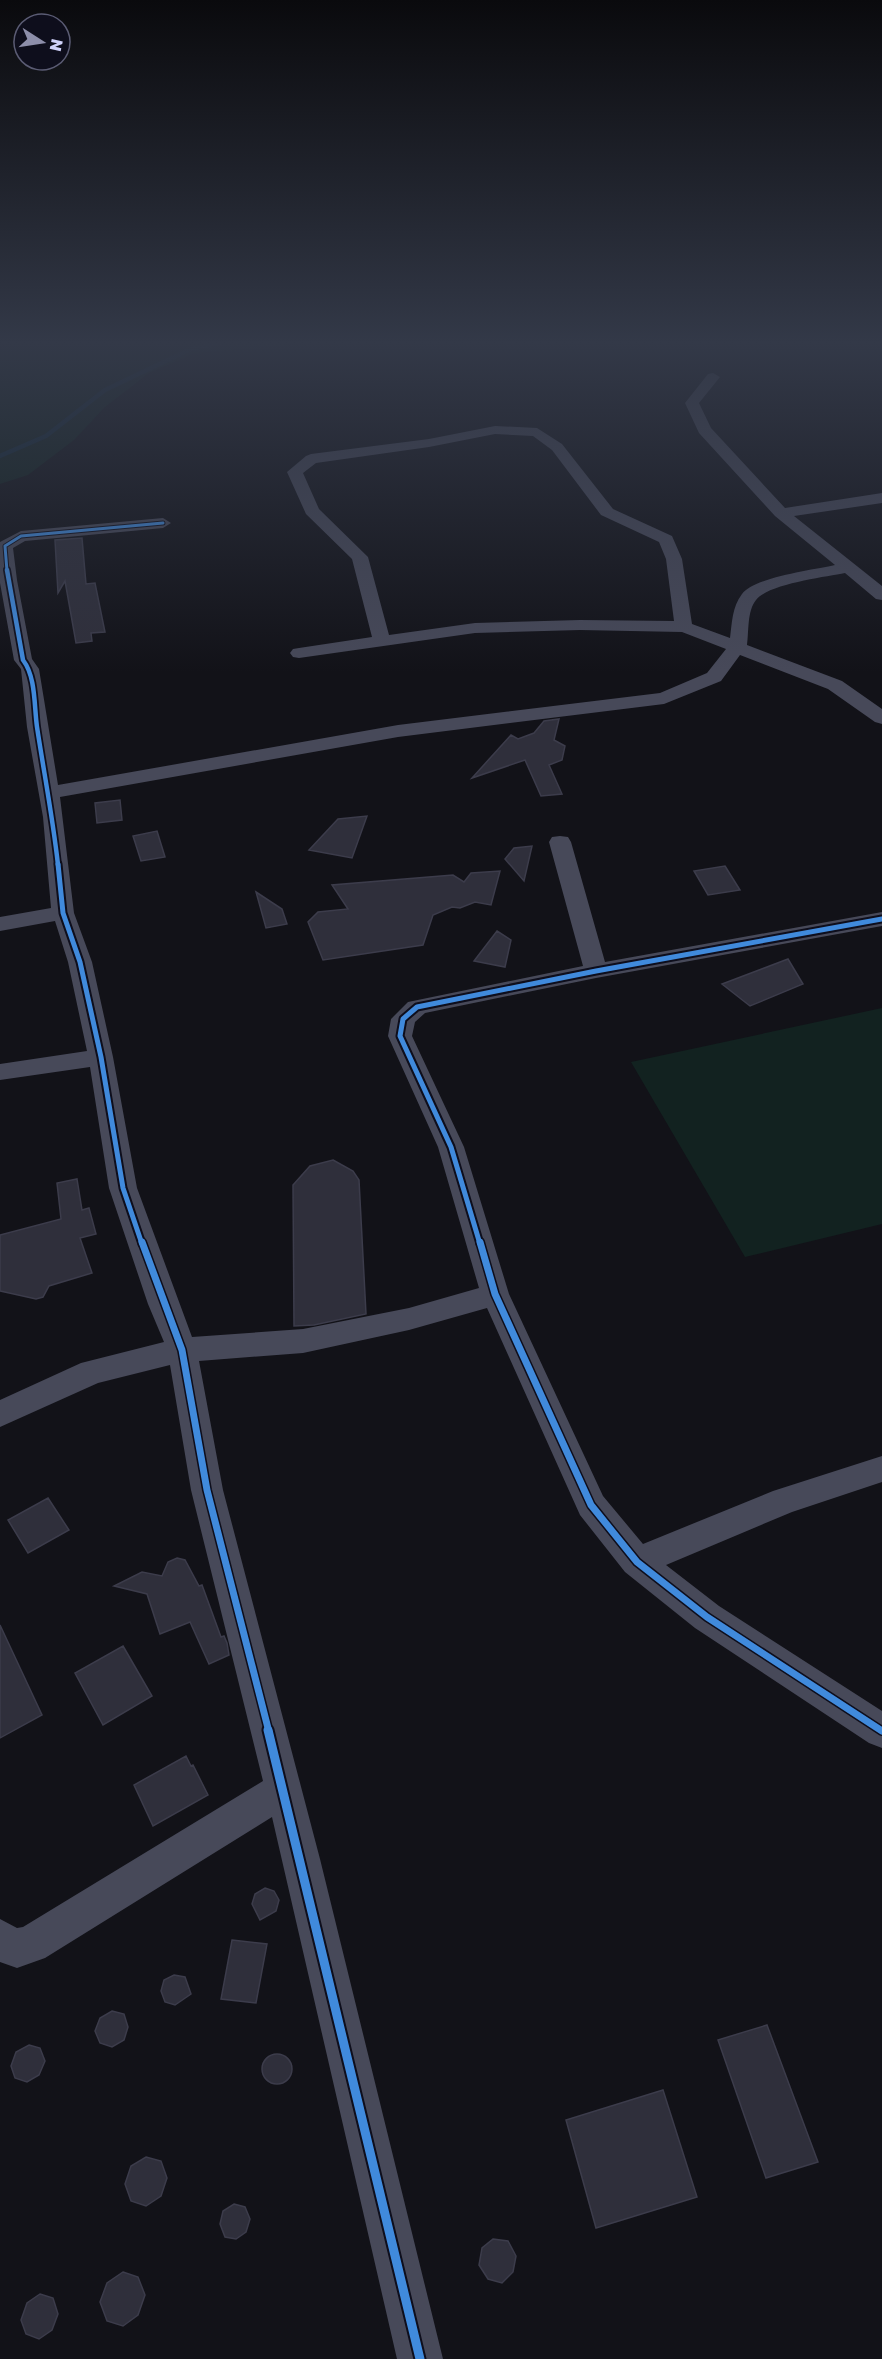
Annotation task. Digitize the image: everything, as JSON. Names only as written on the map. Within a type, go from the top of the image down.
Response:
[{"type":"street","points":[[362,452],[311,459],[295,472],[312,511],[360,557],[382,641]]},
{"type":"street","points":[[561,452],[607,512],[666,539],[675,559],[684,627]]},
{"type":"street","points":[[724,452],[780,513],[882,595]]},
{"type":"street","points":[[780,513],[882,498]]},
{"type":"street","points":[[164,524],[21,536],[5,546],[8,580],[23,660],[30,669],[37,727],[53,817],[63,914],[80,962],[101,1057],[123,1188],[163,1304],[182,1350],[207,1490],[283,1789],[420,2359]]},
{"type":"street","points":[[48,793],[398,731],[664,698],[714,677],[738,646],[742,611],[750,595],[776,582],[847,568]]},
{"type":"street","points":[[299,653],[475,628],[580,625],[684,627],[835,685],[882,718]]},
{"type":"street","points":[[560,842],[596,971]]},
{"type":"street","points":[[0,924],[63,914]]},
{"type":"street","points":[[882,919],[596,971],[417,1007],[403,1020],[400,1036],[452,1147],[495,1294],[591,1504],[637,1563],[707,1617],[882,1731]]},
{"type":"street","points":[[0,1072],[101,1057]]},
{"type":"street","points":[[0,1414],[92,1372],[182,1350],[303,1341],[409,1319],[495,1294]]},
{"type":"street","points":[[637,1563],[784,1501],[882,1469]]},
{"type":"street","points":[[0,1939],[2,1943],[17,1948],[31,1944],[283,1789]]},
{"type":"shaded area","points":[[0,452],[58,452],[28,475],[0,484]]},
{"type":"shaded area","points":[[882,1008],[882,1224],[745,1257],[631,1062]]},
{"type":"building","points":[[82,538],[86,584],[95,583],[105,632],[91,633],[92,641],[76,643],[65,581],[58,593],[55,540]]},
{"type":"building","points":[[559,719],[554,740],[565,746],[562,760],[549,765],[562,794],[541,796],[525,760],[472,778],[511,735],[518,739],[534,733],[544,721]]},
{"type":"building","points":[[120,800],[122,820],[97,823],[95,803]]},
{"type":"building","points":[[367,816],[352,858],[309,850],[338,819]]},
{"type":"building","points":[[157,831],[165,857],[141,861],[133,836]]},
{"type":"building","points":[[532,846],[524,881],[505,859],[514,848]]},
{"type":"building","points":[[725,866],[740,890],[708,895],[694,871]]},
{"type":"building","points":[[500,871],[491,905],[475,902],[460,908],[452,907],[433,915],[423,945],[323,960],[308,922],[318,912],[348,909],[332,885],[453,875],[464,882],[471,873]]},
{"type":"building","points":[[256,892],[282,909],[287,924],[266,928]]},
{"type":"building","points":[[497,931],[511,940],[505,967],[474,961]]},
{"type":"building","points":[[788,959],[803,984],[750,1006],[722,984]]},
{"type":"building","points":[[333,1160],[353,1171],[359,1180],[366,1314],[314,1325],[294,1326],[293,1185],[310,1166]]},
{"type":"building","points":[[77,1179],[82,1210],[89,1208],[96,1234],[80,1238],[92,1273],[49,1286],[43,1297],[36,1299],[0,1291],[0,1235],[61,1219],[57,1183]]},
{"type":"building","points":[[48,1498],[69,1530],[28,1553],[8,1520]]},
{"type":"building","points":[[177,1558],[185,1560],[199,1586],[202,1585],[221,1637],[224,1636],[227,1643],[229,1655],[209,1664],[190,1622],[160,1634],[147,1594],[114,1586],[142,1572],[162,1576],[168,1562]]},
{"type":"building","points":[[0,1625],[42,1715],[0,1738]]},
{"type":"building","points":[[123,1646],[152,1696],[103,1725],[75,1673]]},
{"type":"building","points":[[186,1756],[208,1795],[153,1826],[134,1785]]},
{"type":"building","points":[[265,1888],[274,1891],[279,1900],[276,1911],[260,1920],[252,1904],[255,1894]]},
{"type":"building","points":[[232,1940],[267,1944],[256,2003],[221,1999]]},
{"type":"building","points":[[174,1975],[185,1977],[191,1994],[175,2005],[165,2002],[161,1991],[164,1980]]},
{"type":"building","points":[[112,2011],[124,2014],[128,2027],[124,2040],[112,2047],[100,2043],[95,2031],[100,2018]]},
{"type":"building","points":[[767,2025],[818,2162],[766,2178],[718,2040]]},
{"type":"building","points":[[29,2045],[40,2048],[45,2061],[39,2075],[27,2082],[15,2078],[11,2066],[16,2052]]},
{"type":"building","points":[[277,2054],[287,2059],[292,2069],[287,2079],[277,2084],[267,2079],[262,2069],[267,2059]]},
{"type":"building","points":[[663,2090],[697,2197],[596,2228],[566,2120]]},
{"type":"building","points":[[146,2157],[161,2161],[167,2178],[161,2196],[146,2206],[131,2201],[125,2184],[131,2166]]},
{"type":"building","points":[[234,2204],[245,2207],[250,2219],[246,2232],[236,2239],[225,2237],[220,2224],[223,2211]]},
{"type":"building","points":[[493,2239],[508,2241],[516,2256],[513,2272],[502,2283],[488,2279],[479,2265],[482,2248]]},
{"type":"building","points":[[123,2272],[138,2277],[145,2295],[138,2315],[123,2326],[107,2321],[100,2302],[107,2283]]},
{"type":"building","points":[[40,2294],[53,2298],[58,2314],[52,2330],[39,2339],[26,2334],[21,2320],[27,2303]]},
{"type":"waterway","points":[[0,456],[9,452]]},
{"type":"cycle path","points":[[163,523],[21,536],[5,546],[8,580],[23,660],[30,669],[37,727],[53,817],[63,913],[80,962],[101,1057],[123,1188],[163,1304],[182,1350],[207,1490],[301,1859],[420,2359]]},
{"type":"cycle path","points":[[882,919],[596,971],[417,1007],[403,1019],[400,1036],[451,1147],[495,1294],[591,1505],[637,1562],[707,1617],[882,1731]]}]
